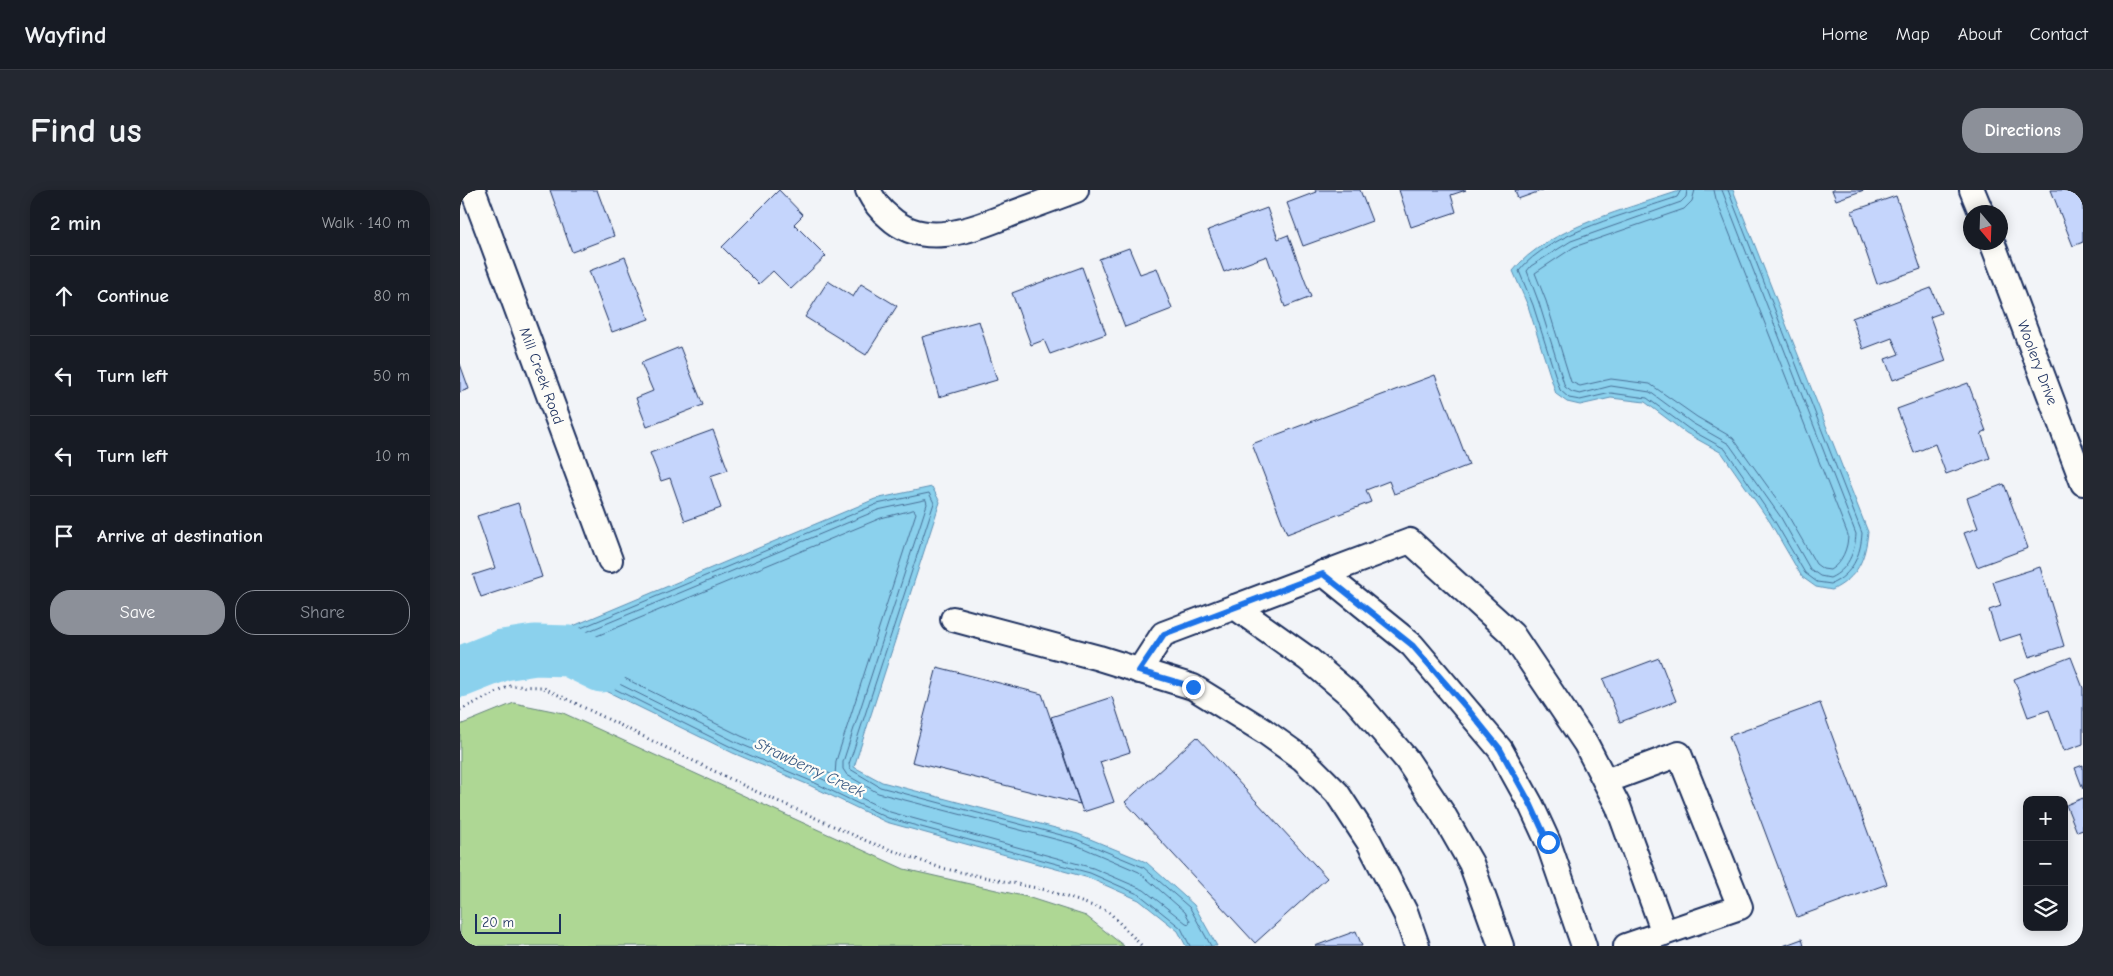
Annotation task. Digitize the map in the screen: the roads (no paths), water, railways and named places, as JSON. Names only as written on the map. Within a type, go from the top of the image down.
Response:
[{"type":"street","name":"Mill Creek Road","points":[[473,190],[610,560]]},
{"type":"street","points":[[868,190],[881,210],[898,226],[921,234],[944,235],[970,230],[1076,190]]},
{"type":"street","points":[[1972,190],[1978,205]]},
{"type":"street","name":"Woolery Drive","points":[[1995,250],[2083,483]]},
{"type":"street","points":[[1139,671],[1164,634],[1410,541],[1512,634],[1586,744],[1618,806],[1664,933]]},
{"type":"street","points":[[1323,574],[1412,645],[1500,749],[1531,805],[1548,842],[1584,946]]},
{"type":"street","points":[[1235,607],[1308,659],[1354,698],[1407,760],[1443,814],[1471,862],[1501,946]]},
{"type":"street","points":[[953,619],[1193,687],[1264,731],[1303,759],[1337,793],[1369,842],[1406,914],[1416,946]]},
{"type":"street","points":[[1606,782],[1679,754],[1740,907],[1626,946]]},
{"type":"water","points":[[1682,190],[1733,190],[1868,532],[1865,551],[1859,567],[1841,585],[1832,590],[1816,587],[1802,577],[1770,522],[1722,453],[1686,433],[1645,402],[1611,398],[1580,405],[1567,402],[1556,394],[1528,306],[1513,271],[1528,256],[1568,231],[1615,212]]},
{"type":"water","points":[[932,487],[940,502],[854,767],[882,782],[1078,834],[1146,862],[1194,905],[1217,946],[1186,946],[1178,931],[1139,900],[1089,878],[886,822],[809,785],[733,753],[549,663],[535,650],[566,629],[875,499]]},
{"type":"waterway","name":"Strawberry Creek","points":[[460,672],[503,655],[535,650],[569,651],[602,667]]}]
